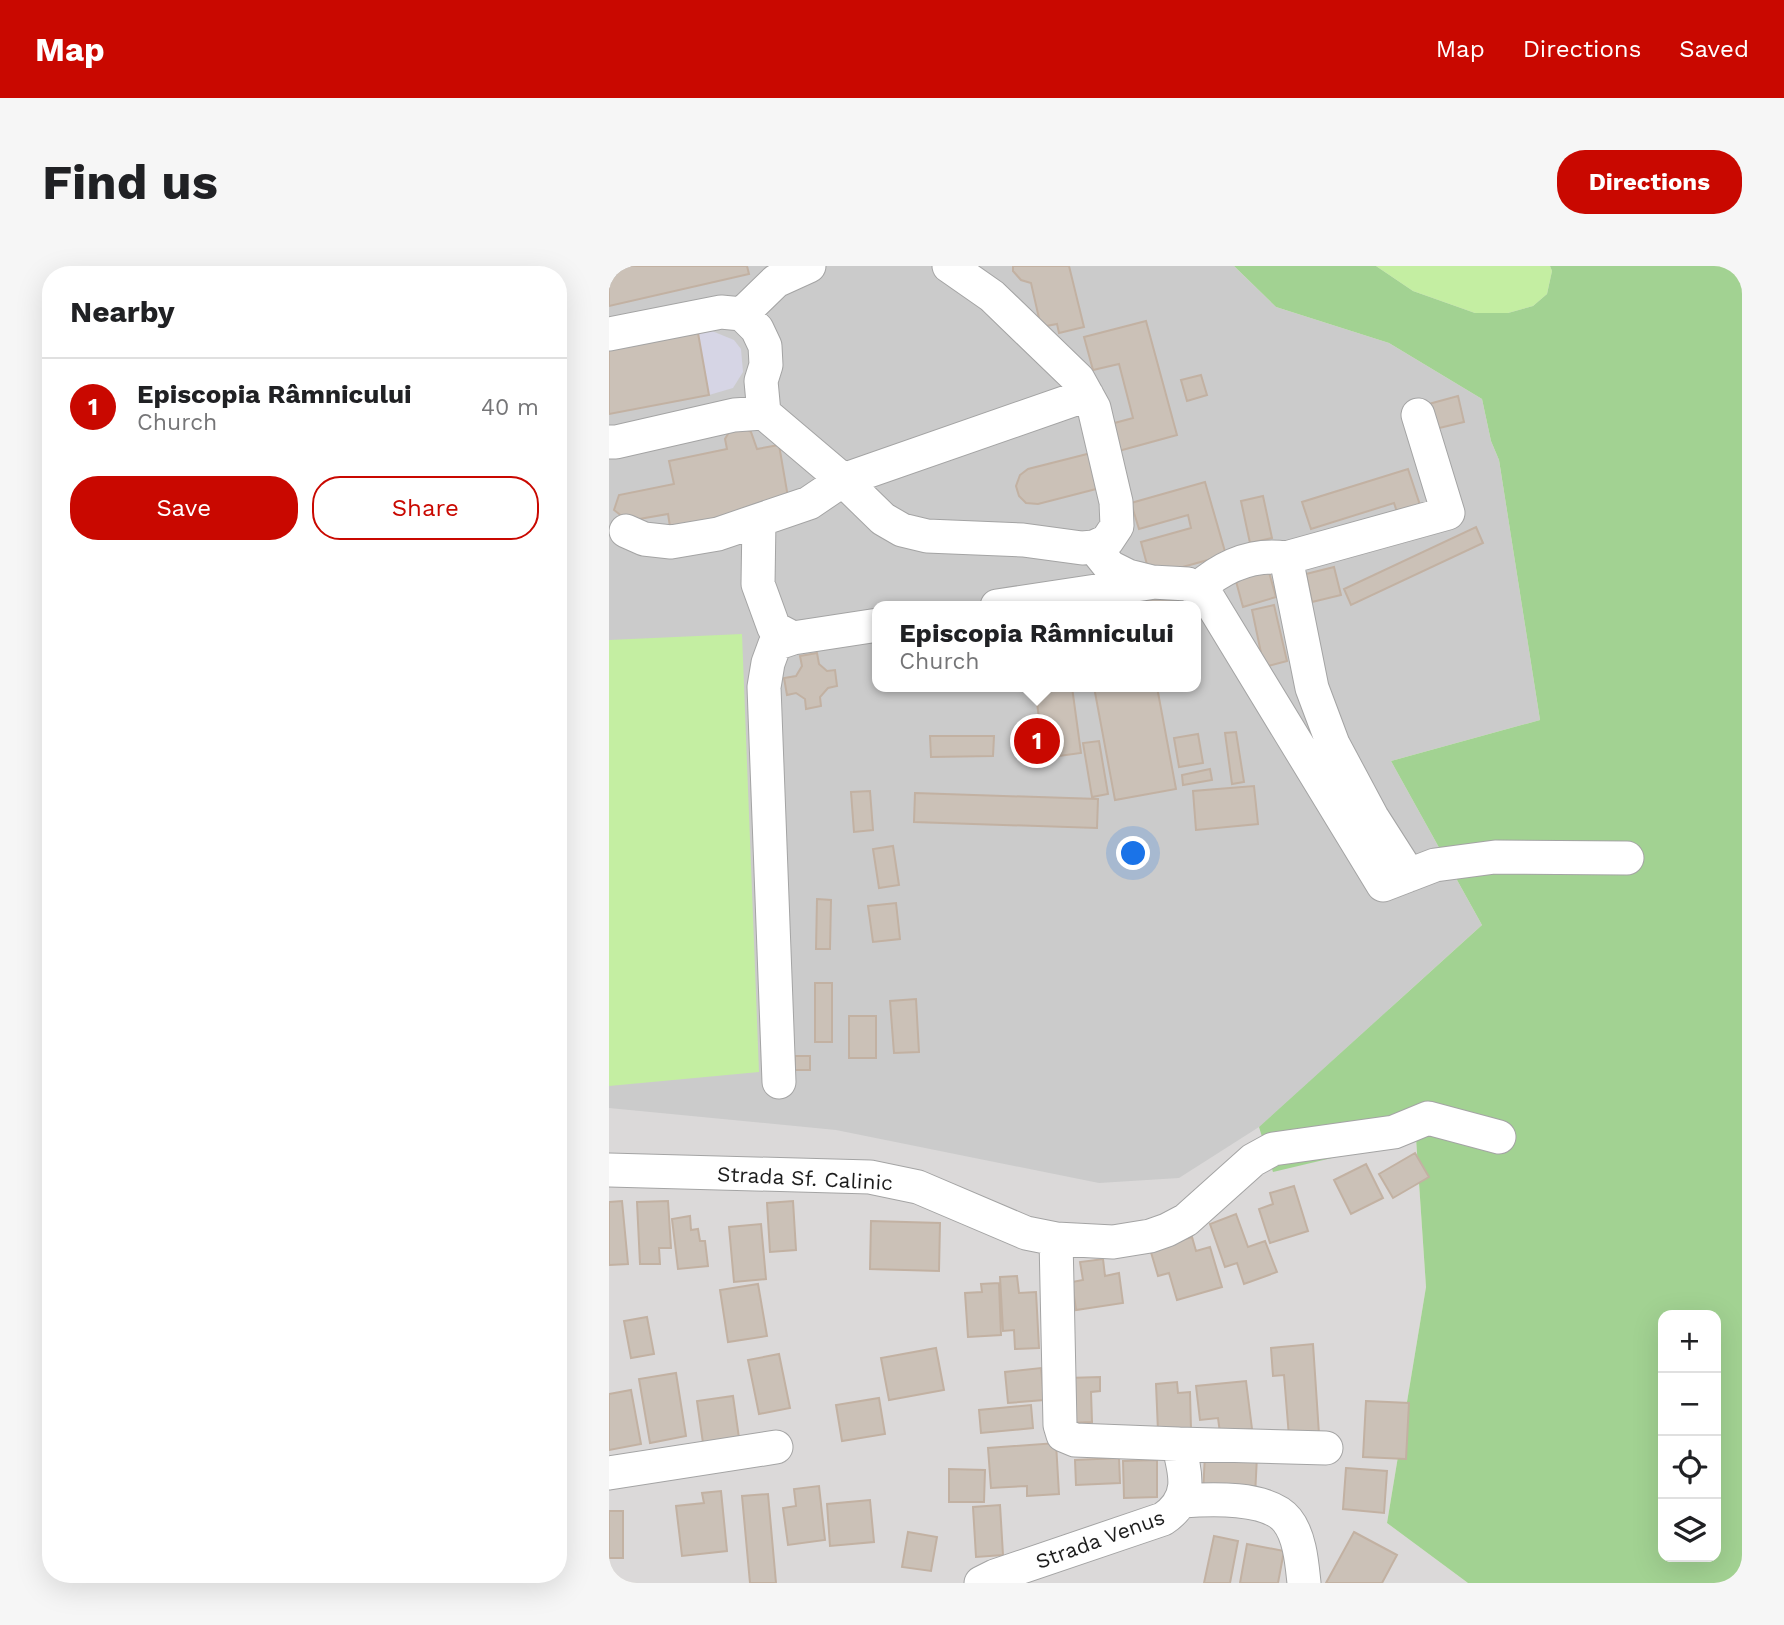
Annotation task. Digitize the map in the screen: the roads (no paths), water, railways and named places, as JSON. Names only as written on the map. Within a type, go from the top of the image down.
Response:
[{"type":"street","points":[[742,314],[776,281],[809,266]]},
{"type":"street","points":[[609,442],[734,415],[764,413],[843,480],[883,519],[902,530],[927,537],[1023,540],[1082,548],[1094,547],[1107,541],[1117,526],[1116,502],[1094,408],[1087,394],[1078,379],[992,296],[949,266]]},
{"type":"street","points":[[609,334],[721,312],[742,314],[757,329],[765,346],[767,365],[761,381],[764,413]]},
{"type":"street","points":[[626,531],[644,539],[671,542],[718,534],[809,503],[843,480],[1087,394]]},
{"type":"street","points":[[1196,589],[1217,572],[1239,563],[1268,555],[1286,558],[1448,513],[1418,415]]},
{"type":"street","points":[[759,520],[758,584],[774,628],[793,638]]},
{"type":"street","points":[[1094,547],[1110,567],[1128,576],[1151,582],[1188,584],[1207,596],[1383,885],[1435,865],[1495,858],[1627,858]]},
{"type":"street","points":[[1286,558],[1313,688],[1333,744],[1372,817],[1409,875]]},
{"type":"street","points":[[1029,601],[1151,582]]},
{"type":"street","points":[[779,1082],[764,687],[768,663],[775,644],[793,638],[872,626]]},
{"type":"street","name":"Strada Sf. Calinic","points":[[609,1170],[844,1175],[893,1180],[918,1187],[1025,1233],[1056,1239],[1132,1240],[1167,1230],[1186,1220],[1253,1160],[1273,1149],[1394,1132],[1428,1118],[1499,1137]]},
{"type":"street","points":[[1056,1239],[1060,1425],[1063,1434],[1075,1440],[1326,1448]]},
{"type":"street","name":"Strada Venus","points":[[981,1583],[1163,1519],[1175,1511],[1182,1501],[1185,1482],[1178,1444]]},
{"type":"street","points":[[609,1473],[776,1447]]},
{"type":"street","points":[[1182,1501],[1246,1502],[1268,1507],[1287,1519],[1296,1538],[1304,1583]]},
{"type":"place","name":"Episcopia Râmnicului","points":[[1037,741]]}]
